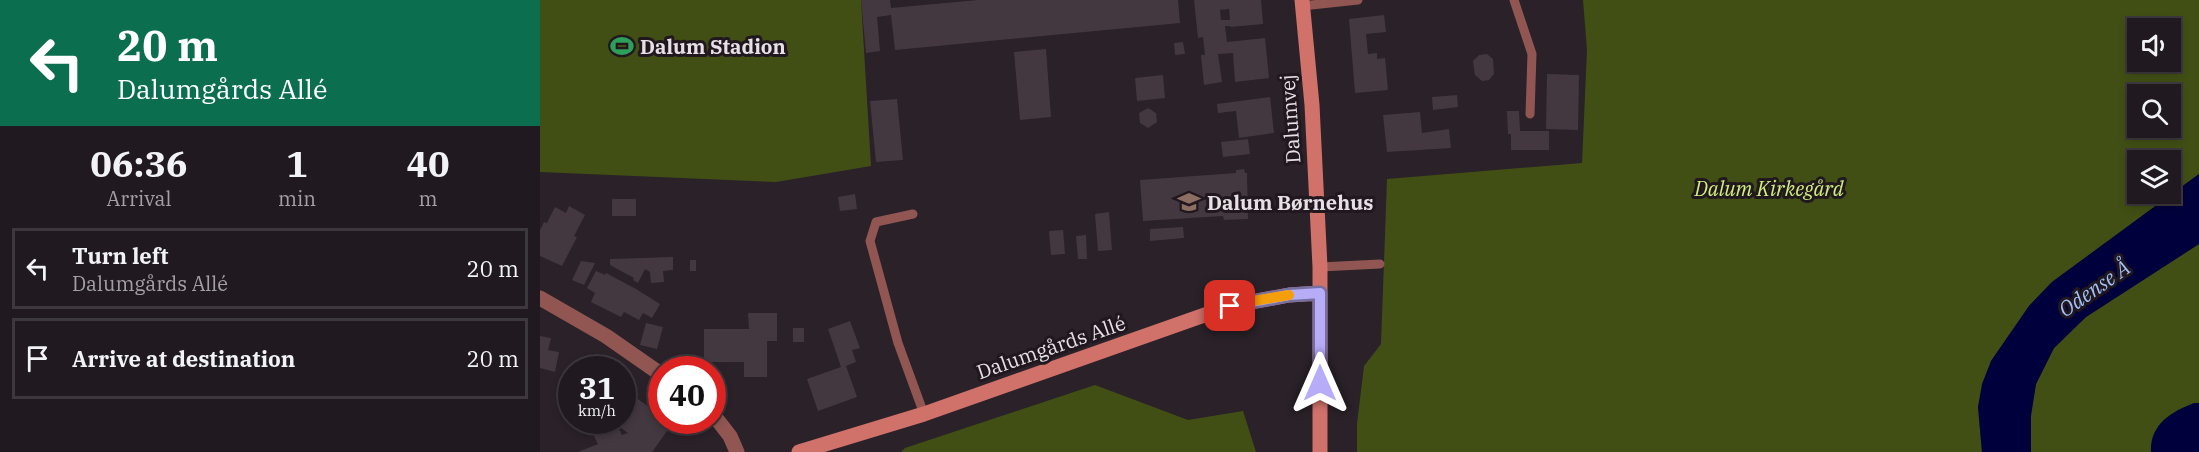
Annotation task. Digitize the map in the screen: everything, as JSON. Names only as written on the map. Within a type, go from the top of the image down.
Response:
[{"type":"street","name":"Dalumvej","points":[[1302,3],[1312,105],[1320,267],[1320,452]]},
{"type":"street","name":"Dalumgårds Allé","points":[[799,452],[924,414],[1230,306],[1289,295],[1320,293]]},
{"type":"street","points":[[540,298],[606,336],[648,365]]},
{"type":"street","points":[[726,431],[737,452]]},
{"type":"lane","points":[[1302,3],[1358,0]]},
{"type":"lane","points":[[1514,0],[1532,54],[1530,114]]},
{"type":"lane","points":[[913,214],[876,222],[870,241],[898,343],[924,414]]},
{"type":"lane","points":[[1320,267],[1380,264]]},
{"type":"green space","points":[[540,0],[861,0],[871,166],[776,182],[540,172]]},
{"type":"green space","name":"Dalum Kirkegård","points":[[1583,0],[2199,0],[2199,174],[2181,187],[2181,150],[2127,150],[2127,204],[2158,204],[2052,282],[2029,306],[1991,361],[1978,407],[1982,452],[1357,452],[1357,424],[1364,366],[1381,344],[1387,179],[1582,163],[1587,50]]},
{"type":"green space","points":[[2199,244],[2199,452],[2031,452],[2030,416],[2036,384],[2054,348],[2086,317]]},
{"type":"green space","points":[[1095,385],[1188,420],[1243,411],[1256,452],[901,452],[905,448]]},
{"type":"water","name":"Odense Å","points":[[2199,174],[2199,244],[2086,317],[2054,348],[2036,384],[2031,416],[2031,452],[1982,452],[1978,407],[1982,384],[1991,361],[2029,306],[2052,282],[2158,204],[2181,204],[2181,187]]},
{"type":"water","points":[[2194,403],[2199,403],[2199,452],[2151,452],[2154,434],[2164,420]]},
{"type":"building","points":[[861,0],[890,0],[891,8],[978,0],[1178,0],[1180,23],[895,50],[891,15],[877,17],[880,51],[866,53]]},
{"type":"building","points":[[1194,0],[1261,0],[1263,24],[1225,26],[1227,42],[1265,38],[1269,78],[1235,82],[1233,53],[1218,54],[1222,82],[1204,85],[1201,55],[1205,55],[1203,37],[1198,38]],"holes":[[[1229,9],[1230,20],[1221,20],[1220,10]]]},
{"type":"building","points":[[1384,15],[1386,32],[1366,34],[1368,54],[1377,53],[1377,59],[1385,58],[1388,90],[1355,93],[1349,19]]},
{"type":"building","points":[[1183,42],[1185,54],[1175,55],[1174,43]]},
{"type":"building","points":[[1046,49],[1051,117],[1020,120],[1014,52]]},
{"type":"building","points":[[1487,54],[1493,59],[1494,74],[1489,80],[1482,81],[1475,75],[1473,61],[1479,55]]},
{"type":"building","points":[[1547,74],[1579,75],[1578,130],[1546,129]]},
{"type":"building","points":[[1163,75],[1165,98],[1137,101],[1135,78]]},
{"type":"building","points":[[1457,95],[1458,107],[1433,110],[1432,97]]},
{"type":"building","points":[[1270,97],[1274,133],[1239,138],[1236,111],[1218,113],[1217,104]]},
{"type":"building","points":[[897,99],[903,160],[876,162],[870,101]]},
{"type":"building","points":[[1148,108],[1156,113],[1157,122],[1148,128],[1140,123],[1139,113]]},
{"type":"building","points":[[1507,111],[1519,111],[1520,131],[1549,131],[1549,150],[1511,150]]},
{"type":"building","points":[[1420,112],[1422,133],[1449,129],[1451,148],[1387,152],[1383,115]]},
{"type":"building","points":[[1248,139],[1250,154],[1223,157],[1221,142]]},
{"type":"building","points":[[1244,169],[1247,173],[1248,219],[1224,220],[1223,216],[1143,221],[1140,180],[1236,173],[1236,170]]},
{"type":"building","points":[[855,194],[857,209],[840,211],[838,197]]},
{"type":"building","points":[[612,199],[636,199],[636,216],[612,216]]},
{"type":"building","points":[[569,206],[585,215],[562,266],[540,256],[540,230],[544,222],[547,223],[555,207],[566,213]]},
{"type":"building","points":[[1109,212],[1112,250],[1098,251],[1095,214]]},
{"type":"building","points":[[1183,227],[1184,238],[1150,241],[1150,229]]},
{"type":"building","points":[[1063,230],[1065,254],[1051,255],[1049,231]]},
{"type":"building","points":[[1086,235],[1087,259],[1078,259],[1076,236]]},
{"type":"building","points":[[673,257],[673,270],[663,271],[664,282],[651,283],[650,272],[645,269],[638,283],[633,280],[634,278],[610,265],[610,259]]},
{"type":"building","points":[[690,260],[696,260],[696,271],[690,271]]},
{"type":"building","points":[[581,261],[595,263],[584,285],[572,280]]},
{"type":"building","points":[[596,271],[605,275],[606,273],[660,304],[652,318],[643,313],[639,320],[624,312],[621,317],[591,302],[595,293],[587,288]]},
{"type":"building","points":[[748,313],[777,313],[777,341],[767,341],[767,377],[744,377],[744,362],[726,362],[726,356],[704,356],[704,329],[749,329]]},
{"type":"building","points":[[850,321],[860,348],[852,350],[856,362],[846,366],[857,397],[818,411],[807,379],[841,367],[828,329]]},
{"type":"building","points":[[646,323],[663,327],[657,349],[640,345]]},
{"type":"building","points":[[793,328],[804,328],[804,342],[793,342]]},
{"type":"building","points":[[540,336],[551,338],[548,350],[559,352],[555,372],[540,368]]},
{"type":"building","points":[[636,398],[648,406],[648,434],[665,434],[652,452],[578,452],[598,444],[594,436],[599,434],[636,434]]},
{"type":"slow traffic","points":[[1253,301],[1289,295]]},
{"type":"place","name":"Dalum Stadion","points":[[622,46]]},
{"type":"place","name":"Dalum Børnehus","points":[[1189,202]]},
{"type":"route","points":[[1230,306],[1289,295],[1320,293],[1320,383]]}]
